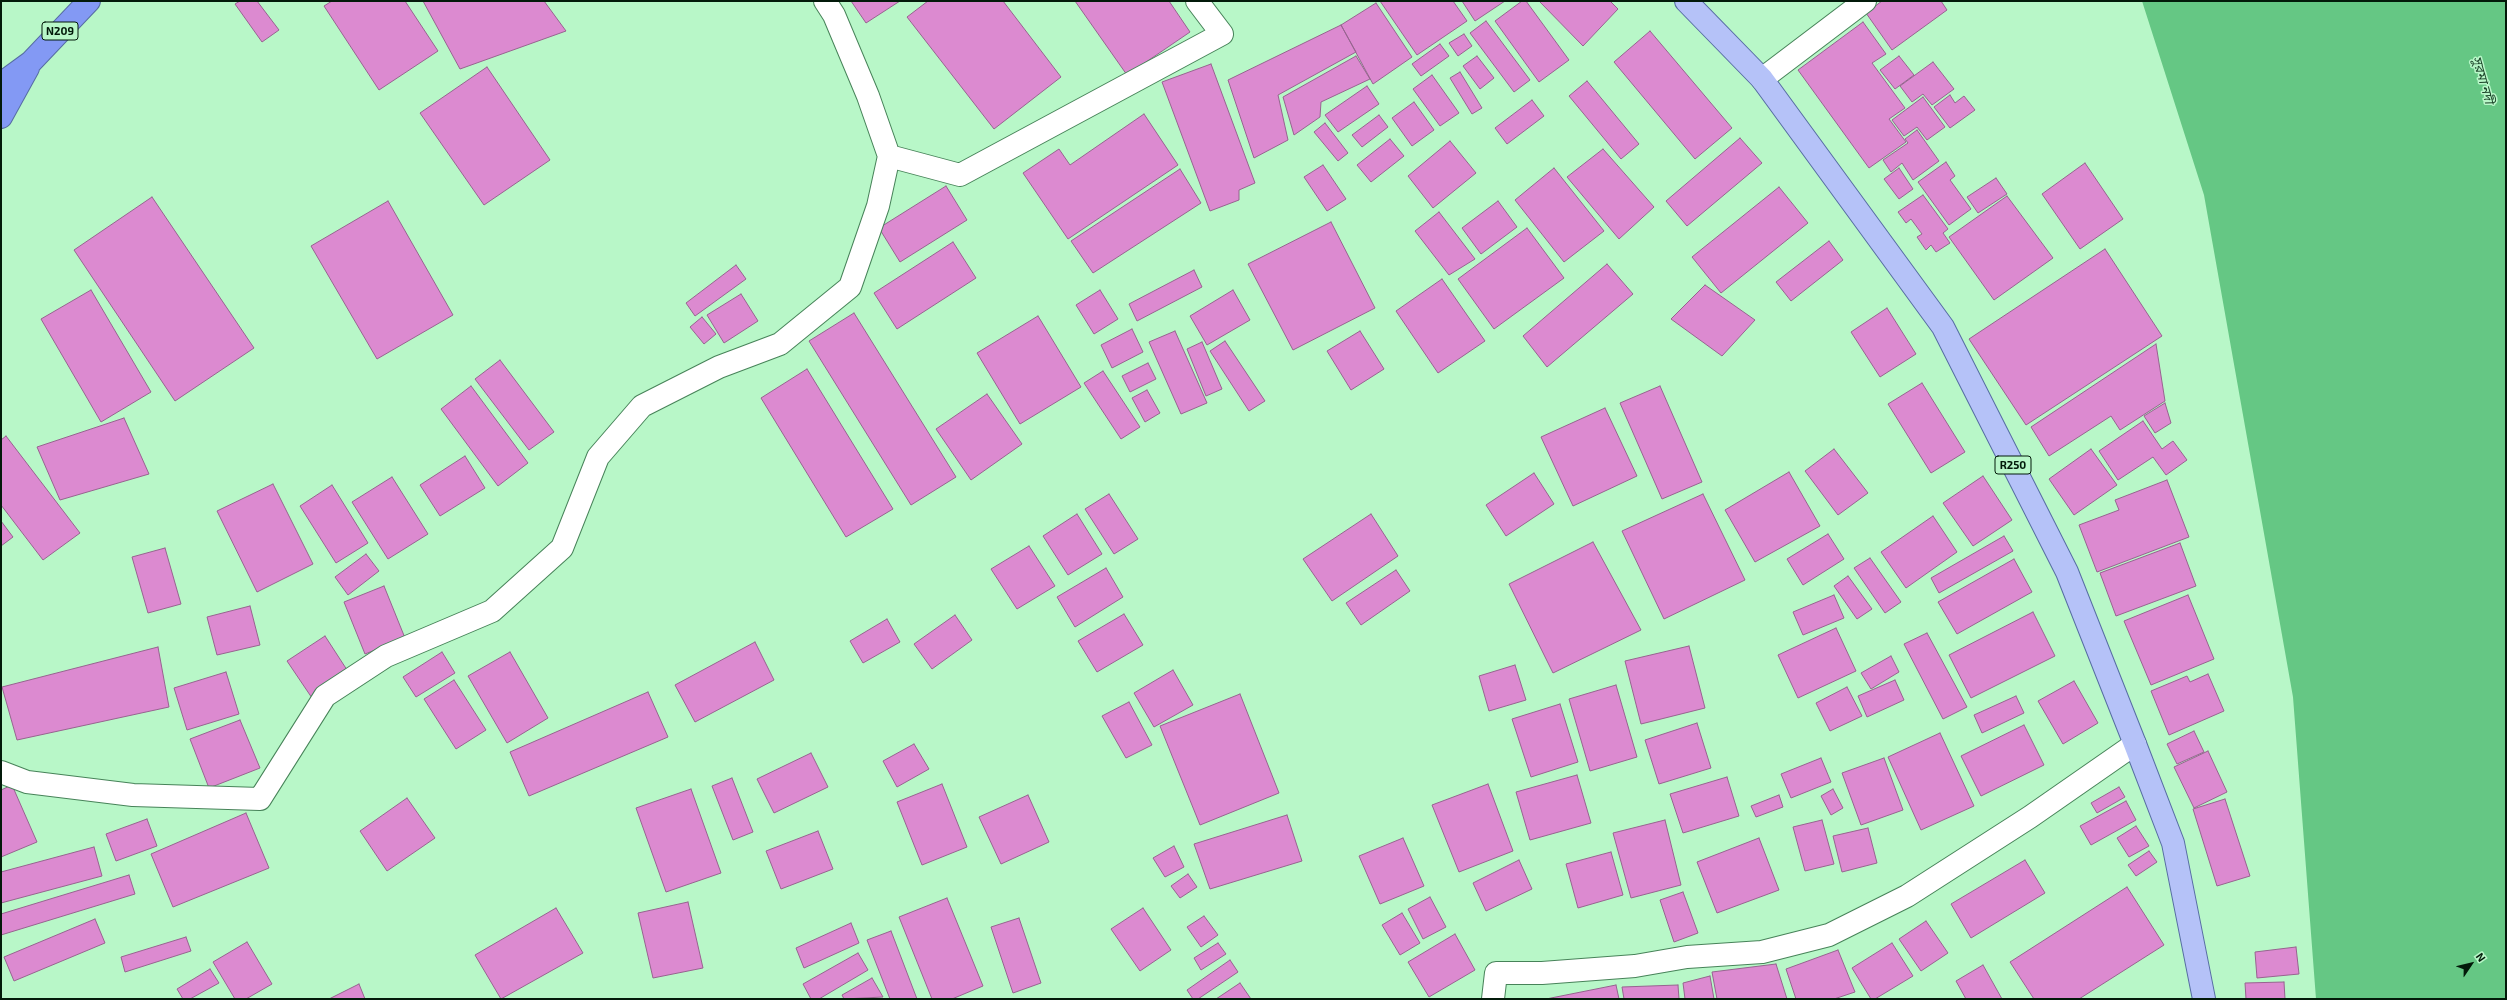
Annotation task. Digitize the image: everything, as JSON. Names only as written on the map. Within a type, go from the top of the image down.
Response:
[{"type":"highway","name":"N209","points":[[1,84],[31,62],[89,1]]},
{"type":"highway","name":"N209","points":[[1,117],[31,62]]},
{"type":"main road","name":"R250","points":[[1686,1],[1762,79],[1943,327],[2068,572],[2135,744],[2173,843],[2204,999]]},
{"type":"street","points":[[1,772],[27,782],[133,795],[260,799],[325,696],[386,656],[492,611],[562,548],[598,456],[642,406],[719,367],[780,344],[850,288],[878,206],[889,156],[865,88],[834,15],[825,1]]},
{"type":"street","points":[[889,156],[960,176],[1222,34],[1197,1]]},
{"type":"street","points":[[1762,79],[1864,1]]},
{"type":"street","points":[[1493,999],[1496,973],[1542,973],[1635,966],[1687,957],[1762,952],[1829,935],[1907,896],[2030,817],[2135,744]]},
{"type":"water","name":"সুরমা নদী","points":[[2142,1],[2506,1],[2506,999],[2316,999],[2293,697],[2204,195]]},
{"type":"building","points":[[240,1],[257,1],[279,30],[262,42],[235,4]]},
{"type":"building","points":[[332,1],[405,1],[438,51],[379,90],[324,6]]},
{"type":"building","points":[[423,1],[544,1],[566,31],[460,69]]},
{"type":"building","points":[[851,1],[900,1],[866,23]]},
{"type":"building","points":[[928,1],[1003,1],[1061,77],[994,129],[907,17]]},
{"type":"building","points":[[1075,1],[1169,1],[1190,32],[1127,75]]},
{"type":"building","points":[[1380,1],[1453,1],[1467,21],[1417,55]]},
{"type":"building","points":[[1462,1],[1505,1],[1475,21]]},
{"type":"building","points":[[1522,1],[1526,1],[1569,60],[1539,82],[1495,21]]},
{"type":"building","points":[[1539,1],[1610,1],[1618,9],[1583,46]]},
{"type":"building","points":[[1882,1],[1941,1],[1947,10],[1892,50],[1866,13]]},
{"type":"building","points":[[1376,3],[1412,57],[1373,84],[1341,25]]},
{"type":"building","points":[[1486,21],[1530,80],[1514,92],[1470,33]]},
{"type":"building","points":[[1863,22],[1886,54],[1872,63],[1905,108],[1889,119],[1906,142],[1869,168],[1798,70]]},
{"type":"building","points":[[1341,25],[1356,52],[1278,95],[1288,140],[1254,158],[1228,80]]},
{"type":"building","points":[[1650,31],[1732,128],[1695,159],[1614,62]]},
{"type":"building","points":[[1464,34],[1472,46],[1458,56],[1449,43]]},
{"type":"building","points":[[1440,44],[1449,56],[1421,76],[1412,64]]},
{"type":"building","points":[[1356,56],[1370,79],[1321,102],[1320,117],[1294,135],[1283,97]]},
{"type":"building","points":[[1477,56],[1494,78],[1480,89],[1463,66]]},
{"type":"building","points":[[1899,56],[1914,75],[1895,89],[1880,70]]},
{"type":"building","points":[[1933,62],[1954,89],[1932,105],[1923,94],[1912,102],[1900,86]]},
{"type":"building","points":[[1211,64],[1255,183],[1239,190],[1239,200],[1210,211],[1162,82]]},
{"type":"building","points":[[487,67],[550,160],[484,205],[420,113]]},
{"type":"building","points":[[1460,72],[1482,108],[1472,114],[1450,78]]},
{"type":"building","points":[[1432,75],[1459,113],[1440,126],[1413,89]]},
{"type":"building","points":[[1587,81],[1639,144],[1621,159],[1569,96]]},
{"type":"building","points":[[1367,86],[1379,104],[1338,132],[1325,115]]},
{"type":"building","points":[[1950,95],[1955,103],[1964,96],[1975,110],[1950,128],[1934,107]]},
{"type":"building","points":[[1923,97],[1945,127],[1927,140],[1917,127],[1904,136],[1892,120]]},
{"type":"building","points":[[1532,100],[1544,116],[1507,144],[1495,128]]},
{"type":"building","points":[[1414,102],[1434,130],[1412,146],[1392,118]]},
{"type":"building","points":[[1144,114],[1178,165],[1068,239],[1023,173],[1059,149],[1070,165]]},
{"type":"building","points":[[1379,115],[1388,127],[1362,147],[1352,135]]},
{"type":"building","points":[[1325,123],[1348,153],[1338,161],[1314,132]]},
{"type":"building","points":[[1917,130],[1939,161],[1913,180],[1902,163],[1891,172],[1883,160],[1908,143],[1905,139]]},
{"type":"building","points":[[1740,138],[1762,163],[1687,226],[1666,201]]},
{"type":"building","points":[[1390,139],[1404,156],[1371,182],[1357,165]]},
{"type":"building","points":[[1450,141],[1476,173],[1433,208],[1408,176]]},
{"type":"building","points":[[1603,149],[1654,207],[1619,239],[1567,177]]},
{"type":"building","points":[[1946,162],[1955,176],[1950,180],[1971,209],[1949,225],[1918,182]]},
{"type":"building","points":[[2085,163],[2123,219],[2080,249],[2042,194]]},
{"type":"building","points":[[1323,165],[1346,199],[1327,211],[1304,177]]},
{"type":"building","points":[[1554,168],[1604,231],[1564,262],[1515,200]]},
{"type":"building","points":[[1899,168],[1913,189],[1899,199],[1884,179]]},
{"type":"building","points":[[1180,169],[1201,203],[1093,273],[1071,241]]},
{"type":"building","points":[[1996,178],[2007,194],[1978,213],[1967,197]]},
{"type":"building","points":[[946,186],[967,220],[900,262],[879,228]]},
{"type":"building","points":[[1779,187],[1808,223],[1721,293],[1692,257]]},
{"type":"building","points":[[1923,195],[1948,229],[1943,233],[1950,243],[1936,252],[1931,245],[1926,250],[1917,237],[1922,234],[1911,219],[1906,223],[1898,212]]},
{"type":"building","points":[[2007,196],[2053,258],[1994,300],[1949,237]]},
{"type":"building","points":[[152,197],[254,348],[175,401],[74,250]]},
{"type":"building","points":[[388,201],[453,315],[377,359],[311,246]]},
{"type":"building","points":[[1498,201],[1517,227],[1481,254],[1462,228]]},
{"type":"building","points":[[1439,212],[1475,259],[1449,275],[1415,231]]},
{"type":"building","points":[[1331,222],[1375,308],[1293,350],[1248,264]]},
{"type":"building","points":[[1527,228],[1564,278],[1494,329],[1458,279]]},
{"type":"building","points":[[1829,241],[1843,260],[1791,301],[1776,282]]},
{"type":"building","points":[[953,242],[976,278],[897,329],[874,293]]},
{"type":"building","points":[[2105,249],[2162,336],[2026,425],[1969,339]]},
{"type":"building","points":[[1607,264],[1633,294],[1547,367],[1523,336]]},
{"type":"building","points":[[736,265],[746,279],[695,316],[686,303]]},
{"type":"building","points":[[1194,270],[1202,287],[1137,321],[1129,304]]},
{"type":"building","points":[[1442,279],[1485,341],[1438,373],[1396,311]]},
{"type":"building","points":[[1705,285],[1755,320],[1722,356],[1671,319]]},
{"type":"building","points":[[91,290],[151,392],[101,422],[41,319]]},
{"type":"building","points":[[1100,290],[1118,319],[1094,334],[1076,305]]},
{"type":"building","points":[[1233,290],[1250,320],[1207,345],[1190,316]]},
{"type":"building","points":[[741,294],[758,321],[724,343],[707,315]]},
{"type":"building","points":[[1887,308],[1916,354],[1880,377],[1851,332]]},
{"type":"building","points":[[854,313],[956,477],[911,505],[809,341]]},
{"type":"building","points":[[1038,316],[1081,387],[1020,424],[977,353]]},
{"type":"building","points":[[702,317],[716,334],[704,344],[690,327]]},
{"type":"building","points":[[1132,329],[1143,352],[1112,368],[1101,345]]},
{"type":"building","points":[[1175,331],[1207,403],[1181,414],[1149,342]]},
{"type":"building","points":[[1360,331],[1384,369],[1351,390],[1327,351]]},
{"type":"building","points":[[1225,341],[1265,401],[1249,411],[1210,351]]},
{"type":"building","points":[[1202,342],[1222,389],[1206,396],[1187,349]]},
{"type":"building","points":[[2156,344],[2165,401],[2120,430],[2111,416],[2049,456],[2031,427]]},
{"type":"building","points":[[500,360],[554,432],[529,450],[475,379]]},
{"type":"building","points":[[1148,363],[1156,379],[1130,392],[1122,376]]},
{"type":"building","points":[[807,369],[893,509],[846,537],[761,398]]},
{"type":"building","points":[[1103,371],[1140,427],[1121,439],[1084,383]]},
{"type":"building","points":[[1922,383],[1965,452],[1931,473],[1888,404]]},
{"type":"building","points":[[471,386],[528,463],[498,486],[441,409]]},
{"type":"building","points":[[1660,386],[1702,482],[1662,499],[1620,403]]},
{"type":"building","points":[[1147,390],[1160,413],[1145,422],[1132,398]]},
{"type":"building","points":[[987,394],[1022,444],[971,480],[936,429]]},
{"type":"building","points":[[2165,403],[2171,423],[2155,433],[2144,416]]},
{"type":"building","points":[[1605,408],[1637,476],[1573,506],[1541,437]]},
{"type":"building","points":[[124,418],[149,474],[60,500],[37,447]]},
{"type":"building","points":[[2143,421],[2162,449],[2173,441],[2187,460],[2166,475],[2153,457],[2118,480],[2099,451]]},
{"type":"building","points":[[6,436],[80,533],[43,560],[1,505],[1,440]]},
{"type":"building","points":[[1834,449],[1868,493],[1838,515],[1805,471]]},
{"type":"building","points":[[2091,449],[2117,485],[2074,515],[2049,479]]},
{"type":"building","points":[[465,456],[485,488],[440,516],[420,485]]},
{"type":"building","points":[[1789,472],[1820,526],[1755,562],[1725,510]]},
{"type":"building","points":[[1534,473],[1554,504],[1506,536],[1486,505]]},
{"type":"building","points":[[1983,476],[2012,520],[1973,546],[1943,503]]},
{"type":"building","points":[[392,477],[428,534],[388,559],[352,502]]},
{"type":"building","points":[[2167,480],[2189,537],[2097,572],[2079,525],[2119,510],[2115,500]]},
{"type":"building","points":[[273,484],[313,564],[257,592],[217,511]]},
{"type":"building","points":[[332,485],[368,543],[336,563],[300,506]]},
{"type":"building","points":[[1109,494],[1138,539],[1114,554],[1085,509]]},
{"type":"building","points":[[1703,494],[1745,580],[1664,619],[1622,531]]},
{"type":"building","points":[[1077,514],[1102,554],[1068,575],[1043,536]]},
{"type":"building","points":[[1371,514],[1398,556],[1332,601],[1303,559]]},
{"type":"building","points":[[1933,516],[1957,552],[1906,588],[1881,552]]},
{"type":"building","points":[[1,521],[13,537],[1,546]]},
{"type":"building","points":[[1828,534],[1844,559],[1803,585],[1787,559]]},
{"type":"building","points":[[2004,536],[2013,551],[1939,593],[1931,578]]},
{"type":"building","points":[[1593,542],[1641,630],[1553,673],[1509,584]]},
{"type":"building","points":[[2180,543],[2196,586],[2116,616],[2100,573]]},
{"type":"building","points":[[1029,546],[1055,586],[1017,609],[991,569]]},
{"type":"building","points":[[165,548],[181,604],[148,613],[132,557]]},
{"type":"building","points":[[366,554],[379,571],[348,595],[335,577]]},
{"type":"building","points":[[1870,558],[1901,602],[1885,613],[1854,568]]},
{"type":"building","points":[[2014,559],[2032,592],[1957,634],[1938,602]]},
{"type":"building","points":[[1106,568],[1123,597],[1075,627],[1057,597]]},
{"type":"building","points":[[1396,570],[1410,591],[1361,625],[1346,603]]},
{"type":"building","points":[[1848,576],[1872,609],[1857,619],[1834,586]]},
{"type":"building","points":[[384,586],[405,638],[365,654],[344,602]]},
{"type":"building","points":[[1834,595],[1844,618],[1803,635],[1793,612]]},
{"type":"building","points":[[2188,595],[2214,659],[2151,685],[2124,621]]},
{"type":"building","points":[[250,606],[260,645],[217,655],[207,617]]},
{"type":"building","points":[[2033,612],[2055,656],[1971,698],[1949,655]]},
{"type":"building","points":[[1124,614],[1143,645],[1097,672],[1078,641]]},
{"type":"building","points":[[955,615],[972,640],[932,669],[914,644]]},
{"type":"building","points":[[887,619],[900,642],[863,663],[850,641]]},
{"type":"building","points":[[1836,628],[1856,671],[1798,698],[1778,655]]},
{"type":"building","points":[[1927,633],[1967,707],[1943,719],[1904,644]]},
{"type":"building","points":[[325,636],[349,673],[312,698],[287,661]]},
{"type":"building","points":[[755,642],[774,680],[695,722],[675,685]]},
{"type":"building","points":[[1689,646],[1705,708],[1641,724],[1625,661]]},
{"type":"building","points":[[158,647],[169,707],[17,740],[2,687]]},
{"type":"building","points":[[442,652],[455,673],[416,697],[403,677]]},
{"type":"building","points":[[510,652],[548,718],[507,743],[468,676]]},
{"type":"building","points":[[1891,656],[1899,672],[1871,689],[1861,673]]},
{"type":"building","points":[[1515,665],[1526,700],[1489,711],[1479,676]]},
{"type":"building","points":[[1173,670],[1193,705],[1154,727],[1134,693]]},
{"type":"building","points":[[226,672],[239,714],[187,730],[174,688]]},
{"type":"building","points":[[2208,674],[2224,711],[2169,735],[2151,691],[2187,676],[2190,682]]},
{"type":"building","points":[[454,680],[486,730],[456,749],[424,699]]},
{"type":"building","points":[[1895,680],[1904,700],[1867,717],[1858,696]]},
{"type":"building","points":[[2074,681],[2098,723],[2063,744],[2038,701]]},
{"type":"building","points":[[1616,685],[1637,757],[1590,771],[1569,699]]},
{"type":"building","points":[[1847,687],[1862,716],[1830,731],[1816,703]]},
{"type":"building","points":[[648,692],[668,737],[529,796],[510,752]]},
{"type":"building","points":[[1240,694],[1279,793],[1200,825],[1160,726]]},
{"type":"building","points":[[2016,696],[2024,713],[1982,733],[1974,715]]},
{"type":"building","points":[[1129,702],[1152,745],[1126,758],[1102,716]]},
{"type":"building","points":[[1560,704],[1578,762],[1531,777],[1512,719]]},
{"type":"building","points":[[240,720],[260,768],[209,788],[190,739]]},
{"type":"building","points":[[1697,723],[1711,768],[1659,784],[1645,740]]},
{"type":"building","points":[[2024,725],[2044,765],[1981,796],[1961,756]]},
{"type":"building","points":[[2194,731],[2204,752],[2177,764],[2167,744]]},
{"type":"building","points":[[1940,733],[1974,806],[1921,830],[1888,757]]},
{"type":"building","points":[[914,744],[929,769],[897,787],[883,761]]},
{"type":"building","points":[[2208,751],[2227,792],[2194,808],[2174,767]]},
{"type":"building","points":[[811,753],[828,787],[774,813],[757,779]]},
{"type":"building","points":[[1821,758],[1831,782],[1791,798],[1781,774]]},
{"type":"building","points":[[1884,758],[1903,810],[1861,825],[1842,773]]},
{"type":"building","points":[[1577,775],[1591,823],[1530,840],[1516,792]]},
{"type":"building","points":[[1727,777],[1739,816],[1683,833],[1670,794]]},
{"type":"building","points":[[732,778],[753,832],[733,840],[712,786]]},
{"type":"building","points":[[942,784],[967,847],[922,865],[897,802]]},
{"type":"building","points":[[1488,784],[1513,851],[1459,872],[1432,805]]},
{"type":"building","points":[[12,785],[37,842],[1,857],[1,790]]},
{"type":"building","points":[[2119,787],[2125,797],[2097,813],[2091,803]]},
{"type":"building","points":[[691,789],[721,873],[666,892],[636,808]]},
{"type":"building","points":[[1833,789],[1843,808],[1831,815],[1821,796]]},
{"type":"building","points":[[1028,795],[1049,842],[1001,864],[979,817]]},
{"type":"building","points":[[1779,795],[1783,807],[1756,817],[1751,806]]},
{"type":"building","points":[[407,798],[435,838],[387,871],[360,831]]},
{"type":"building","points":[[2225,799],[2250,876],[2217,886],[2193,809]]},
{"type":"building","points":[[2126,801],[2136,820],[2091,845],[2080,826]]},
{"type":"building","points":[[246,813],[269,868],[173,907],[151,854]]},
{"type":"building","points":[[1287,815],[1302,861],[1210,889],[1194,844]]},
{"type":"building","points":[[147,819],[157,846],[116,861],[106,834]]},
{"type":"building","points":[[1665,820],[1681,885],[1631,898],[1613,833]]},
{"type":"building","points":[[1822,820],[1834,864],[1805,871],[1793,827]]},
{"type":"building","points":[[2136,826],[2149,846],[2129,857],[2117,838]]},
{"type":"building","points":[[1868,828],[1877,863],[1842,872],[1833,836]]},
{"type":"building","points":[[818,831],[833,869],[781,889],[766,851]]},
{"type":"building","points":[[1403,838],[1424,886],[1380,904],[1359,856]]},
{"type":"building","points":[[1759,838],[1779,890],[1717,913],[1697,862]]},
{"type":"building","points":[[1174,846],[1184,867],[1165,877],[1153,858]]},
{"type":"building","points":[[94,847],[102,876],[1,903],[1,872]]},
{"type":"building","points":[[2149,851],[2157,862],[2136,876],[2128,865]]},
{"type":"building","points":[[1611,852],[1623,895],[1578,908],[1566,864]]},
{"type":"building","points":[[1519,860],[1532,889],[1486,911],[1473,883]]},
{"type":"building","points":[[2025,860],[2045,893],[1971,938],[1951,904]]},
{"type":"building","points":[[1188,874],[1197,887],[1180,898],[1171,886]]},
{"type":"building","points":[[129,875],[135,894],[1,935],[1,914]]},
{"type":"building","points":[[2127,887],[2164,945],[2079,999],[2034,999],[2010,962]]},
{"type":"building","points":[[1683,892],[1698,933],[1674,942],[1660,900]]},
{"type":"building","points":[[1430,897],[1446,927],[1423,939],[1408,909]]},
{"type":"building","points":[[947,898],[983,986],[952,999],[932,999],[899,917]]},
{"type":"building","points":[[688,902],[703,968],[653,978],[638,913]]},
{"type":"building","points":[[556,908],[583,953],[501,999],[475,955]]},
{"type":"building","points":[[1143,908],[1171,950],[1140,971],[1111,929]]},
{"type":"building","points":[[1402,913],[1420,943],[1400,955],[1382,925]]},
{"type":"building","points":[[1204,916],[1218,935],[1201,947],[1187,927]]},
{"type":"building","points":[[1019,918],[1041,983],[1013,993],[991,927]]},
{"type":"building","points":[[95,919],[105,943],[14,981],[4,957]]},
{"type":"building","points":[[1926,921],[1948,953],[1921,971],[1899,939]]},
{"type":"building","points":[[851,923],[859,943],[804,968],[796,948]]},
{"type":"building","points":[[891,931],[917,999],[890,999],[867,940]]},
{"type":"building","points":[[1455,934],[1475,970],[1429,997],[1408,962]]},
{"type":"building","points":[[186,937],[191,951],[125,972],[121,957]]},
{"type":"building","points":[[247,942],[272,984],[246,999],[235,999],[213,962]]},
{"type":"building","points":[[1218,943],[1226,954],[1201,970],[1194,958]]},
{"type":"building","points":[[1892,943],[1913,976],[1875,999],[1871,999],[1852,968]]},
{"type":"building","points":[[2296,947],[2299,974],[2257,978],[2255,952]]},
{"type":"building","points":[[1838,950],[1855,992],[1834,999],[1796,999],[1786,969]]},
{"type":"building","points":[[858,953],[868,970],[819,999],[811,999],[803,984]]},
{"type":"building","points":[[1230,960],[1238,972],[1198,999],[1193,999],[1187,990]]},
{"type":"building","points":[[1776,964],[1787,999],[1717,999],[1712,972]]},
{"type":"building","points":[[1983,965],[2002,999],[1966,999],[1956,981]]},
{"type":"building","points":[[210,969],[219,983],[190,999],[183,999],[177,989]]},
{"type":"building","points":[[1710,976],[1714,999],[1685,999],[1683,983]]},
{"type":"building","points":[[872,978],[883,997],[844,999],[842,995]]},
{"type":"building","points":[[2284,982],[2285,999],[2246,999],[2245,983]]},
{"type":"building","points":[[1240,983],[1251,999],[1216,999]]},
{"type":"building","points":[[359,984],[365,999],[329,999]]},
{"type":"building","points":[[1616,985],[1619,999],[1546,999]]},
{"type":"building","points":[[1678,985],[1679,999],[1624,999],[1622,987]]}]
